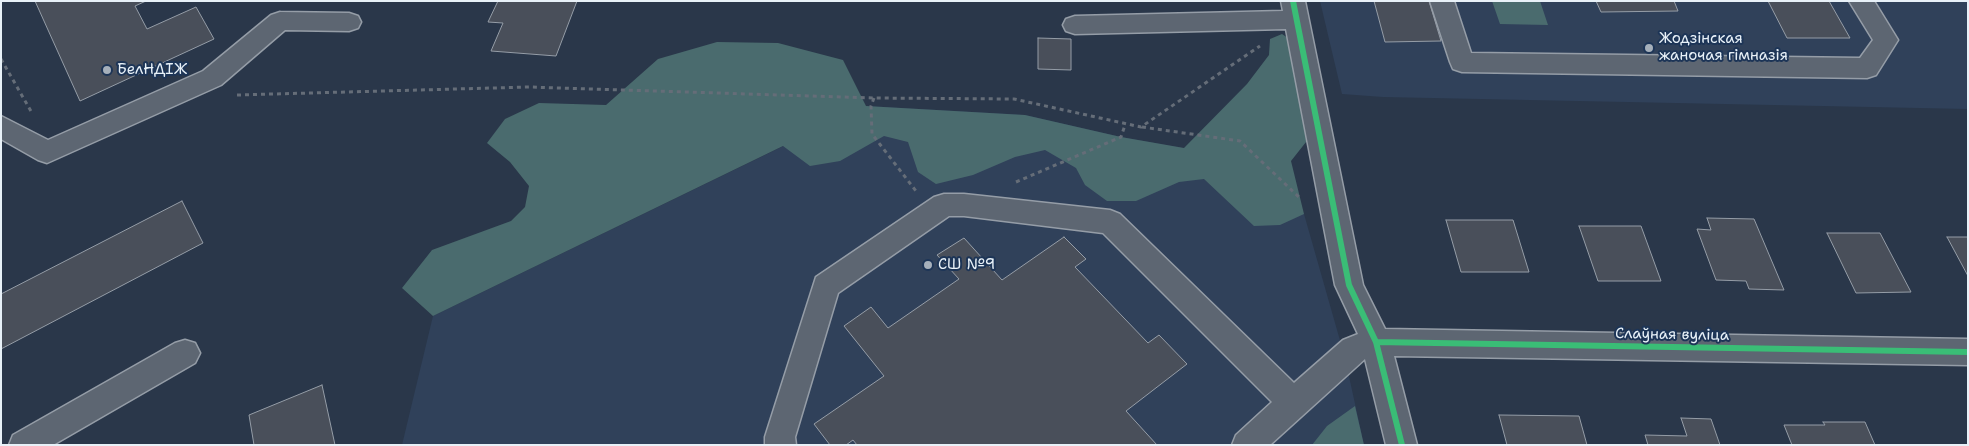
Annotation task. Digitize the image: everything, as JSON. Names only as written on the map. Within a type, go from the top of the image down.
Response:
[{"type":"street","points":[[1442,1],[1462,62],[1867,68],[1886,40],[1862,1]]},
{"type":"street","points":[[1075,25],[1266,21],[1295,11],[1350,285],[1376,342],[1402,445]]},
{"type":"street","points":[[1,126],[47,152],[212,78],[280,21],[349,22]]},
{"type":"street","points":[[781,445],[780,437],[826,286],[944,205],[964,205],[1110,222],[1295,404]]},
{"type":"street","points":[[1247,445],[1295,404],[1354,349],[1376,342]]},
{"type":"street","name":"Слаўная вуліца","points":[[1376,342],[1968,352]]},
{"type":"street","points":[[24,445],[185,353]]},
{"type":"path","points":[[1141,127],[1264,43],[1266,21]]},
{"type":"path","points":[[1,59],[34,116]]},
{"type":"path","points":[[200,84],[208,96],[529,87],[874,98],[1014,99],[1125,125],[1240,141],[1307,204]]},
{"type":"path","points":[[874,98],[871,106],[872,134],[907,181],[935,211]]},
{"type":"path","points":[[1009,185],[1121,137],[1125,125]]},
{"type":"shaded area","name":"Жодзінская жаночая гімназія","points":[[1320,1],[1968,1],[1968,109],[1383,97],[1342,94]]},
{"type":"shaded area","name":"СШ №9","points":[[866,106],[1025,115],[1121,137],[1233,157],[1304,214],[1345,358],[1364,445],[402,445],[433,316]]},
{"type":"green space","points":[[1492,1],[1540,1],[1548,25],[1500,24]]},
{"type":"green space","points":[[1282,34],[1291,40],[1310,137],[1291,161],[1304,214],[1280,225],[1254,226],[1204,179],[1179,182],[1136,201],[1107,201],[1085,185],[1076,168],[1045,150],[1015,157],[973,175],[936,184],[918,172],[908,142],[884,136],[840,161],[810,166],[783,146],[433,316],[402,288],[432,250],[511,221],[525,207],[529,186],[510,162],[487,143],[505,119],[539,103],[606,105],[658,59],[717,42],[778,43],[843,60],[866,106],[1025,115],[1121,137],[1184,148],[1247,84],[1269,55],[1270,39]]},
{"type":"green space","points":[[1355,406],[1364,445],[1312,445],[1327,426]]},
{"type":"building","name":"БелНДІЖ","points":[[35,1],[146,1],[135,6],[147,29],[196,7],[214,39],[80,101]]},
{"type":"building","points":[[498,1],[577,1],[556,56],[491,51],[503,23],[488,22]]},
{"type":"building","points":[[1374,1],[1429,1],[1441,41],[1385,42]]},
{"type":"building","points":[[1596,1],[1674,1],[1678,11],[1601,12]]},
{"type":"building","points":[[1768,1],[1829,1],[1850,38],[1787,38]]},
{"type":"building","points":[[1038,38],[1071,39],[1071,70],[1038,69]]},
{"type":"building","points":[[182,201],[203,243],[1,349],[1,294]]},
{"type":"building","points":[[1707,218],[1754,219],[1784,290],[1749,289],[1746,281],[1716,280],[1697,229],[1711,230]]},
{"type":"building","points":[[1446,220],[1513,220],[1529,272],[1461,272]]},
{"type":"building","points":[[1579,226],[1641,226],[1661,281],[1598,281]]},
{"type":"building","points":[[1827,233],[1880,233],[1911,292],[1856,293]]},
{"type":"building","points":[[1064,237],[1086,259],[1075,267],[1148,343],[1159,335],[1187,364],[1126,411],[1157,445],[857,445],[853,440],[846,445],[830,445],[814,424],[884,376],[844,326],[871,307],[888,328],[959,279],[937,255],[964,238],[1002,280]]},
{"type":"building","points":[[1947,237],[1968,237],[1968,276]]},
{"type":"building","points":[[322,385],[335,445],[254,445],[249,415]]},
{"type":"building","points":[[1499,415],[1579,416],[1587,445],[1507,445]]},
{"type":"building","points":[[1681,418],[1711,419],[1720,445],[1648,445],[1645,435],[1687,436]]},
{"type":"building","points":[[1823,422],[1865,422],[1875,445],[1792,445],[1784,425],[1825,425]]},
{"type":"cycle path","points":[[1293,1],[1349,285],[1376,342],[1402,445]]},
{"type":"cycle path","points":[[1376,342],[1968,352]]},
{"type":"place","name":"Жодзінская жаночая гімназія","points":[[1649,48]]},
{"type":"place","name":"БелНДІЖ","points":[[107,70]]},
{"type":"place","name":"СШ №9","points":[[928,265]]}]
